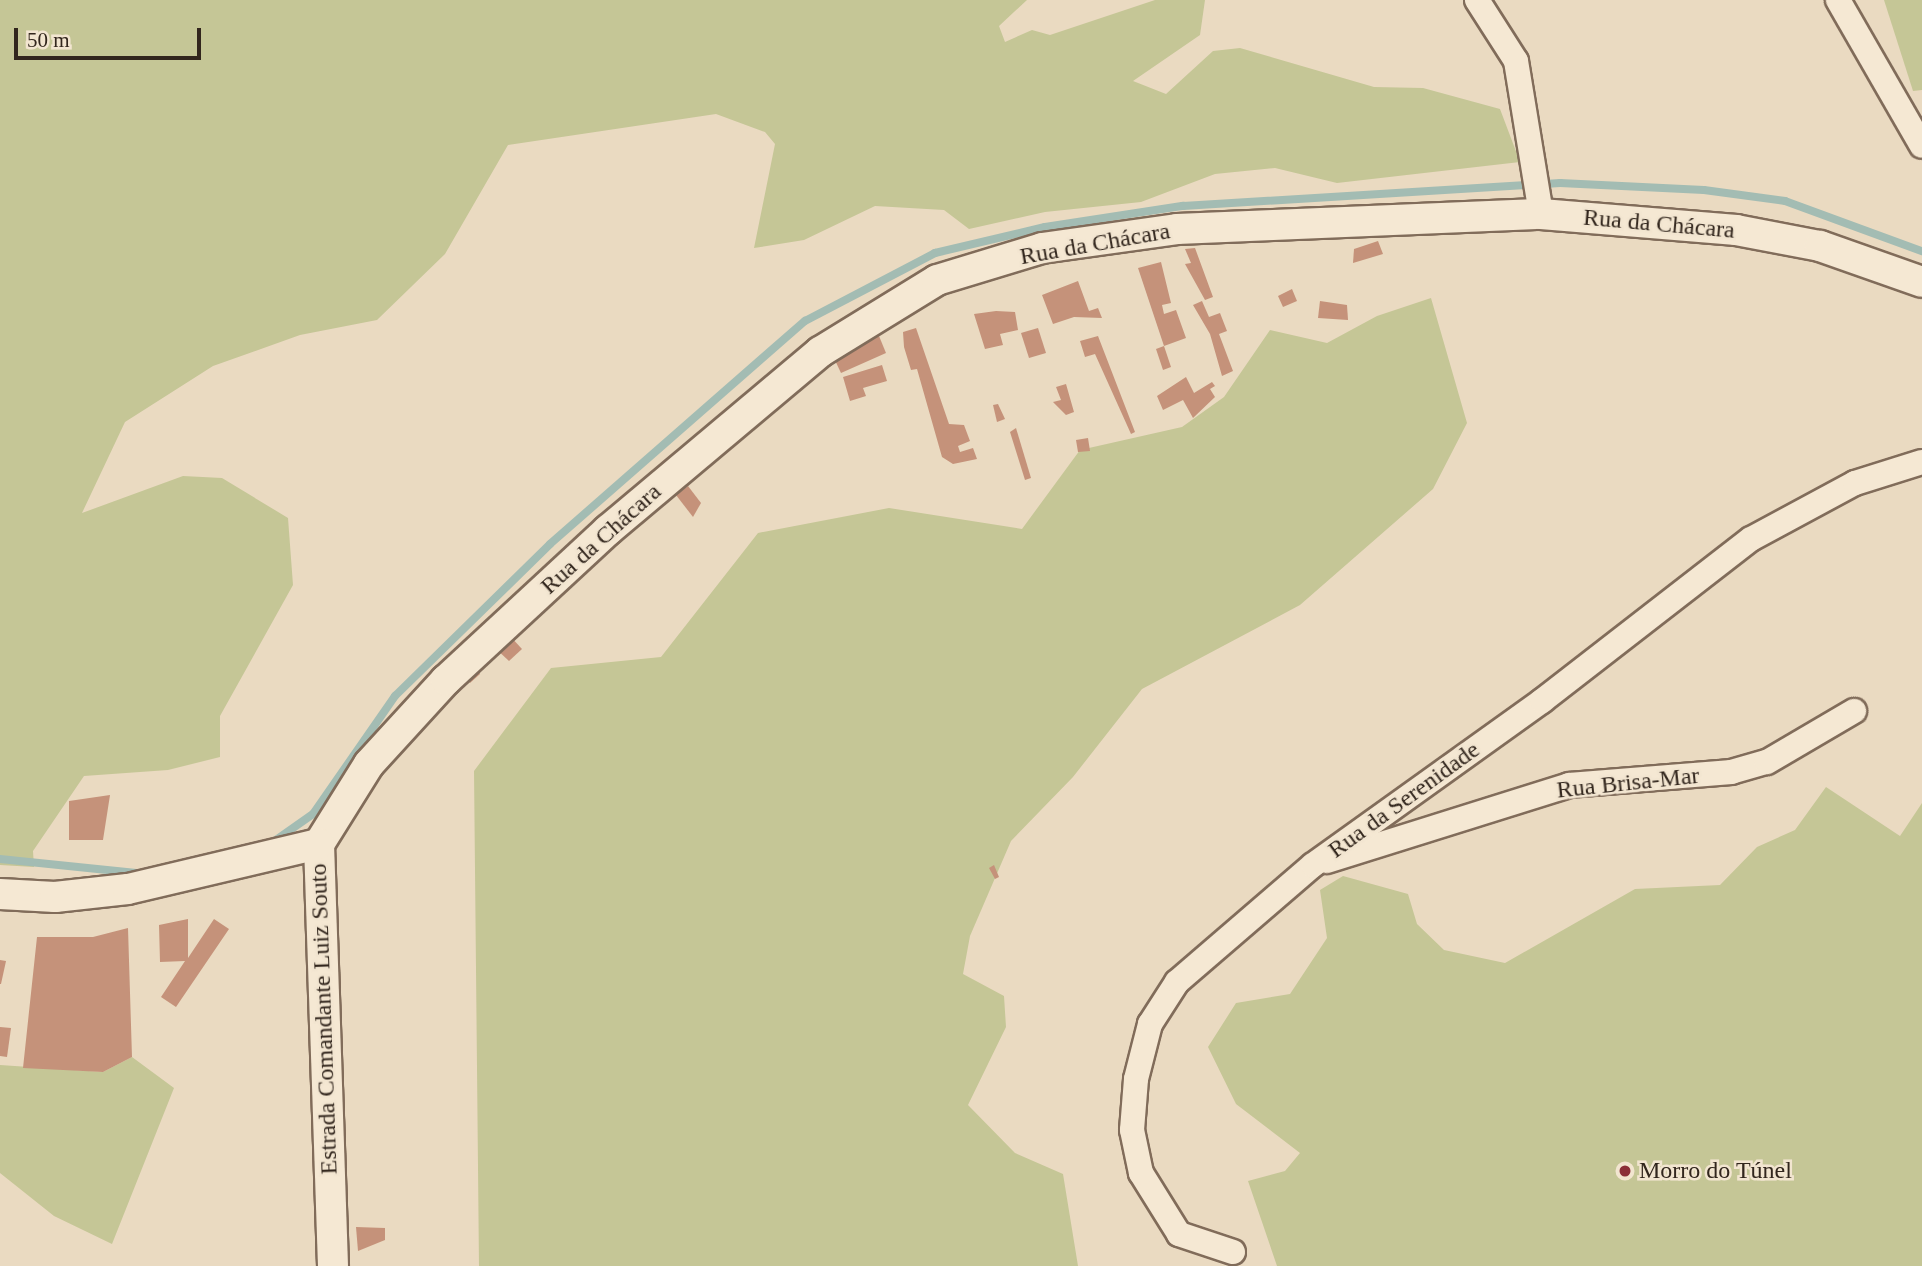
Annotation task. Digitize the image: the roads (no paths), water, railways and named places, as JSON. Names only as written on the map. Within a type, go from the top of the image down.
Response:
[{"type":"street","points":[[1477,0],[1517,61],[1541,214]]},
{"type":"street","points":[[1838,0],[1922,145]]},
{"type":"street","name":"Rua da Chácara","points":[[319,844],[369,764],[446,680],[608,530],[820,352],[937,280],[1042,248],[1177,229],[1541,214],[1748,233],[1820,246],[1922,282]]},
{"type":"street","name":"Rua da Serenidade","points":[[1233,1252],[1179,1234],[1162,1214],[1141,1173],[1132,1130],[1136,1079],[1150,1024],[1177,982],[1313,864],[1542,701],[1751,539],[1856,483],[1922,462]]},
{"type":"street","name":"Rua Brisa-Mar","points":[[1313,864],[1569,785],[1755,765],[1854,711]]},
{"type":"street","name":"Estrada Comandante Luiz Souto","points":[[0,894],[55,897],[128,889],[319,844],[333,1266]]},
{"type":"waterway","points":[[273,842],[313,814],[395,696],[550,544],[805,321],[935,253],[1045,227],[1183,206],[1560,183],[1704,190],[1785,201],[1922,251]]},
{"type":"waterway","points":[[0,859],[136,873]]},
{"type":"place","name":"Morro do Túnel","points":[[1625,1171]]}]
